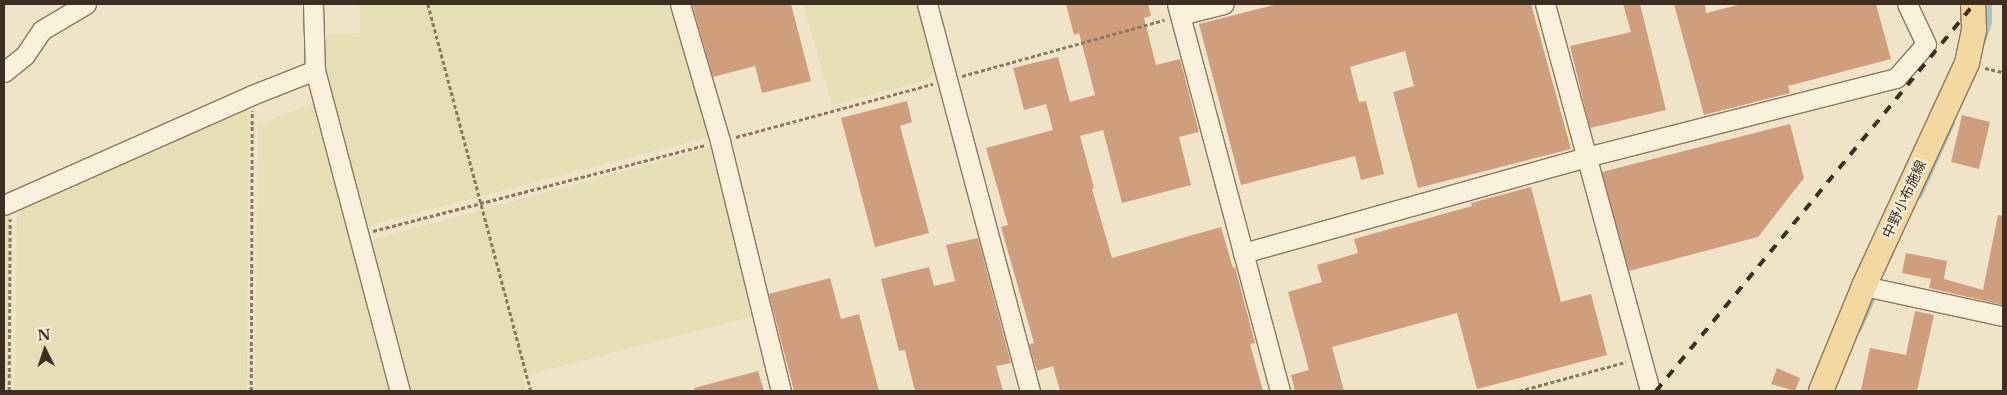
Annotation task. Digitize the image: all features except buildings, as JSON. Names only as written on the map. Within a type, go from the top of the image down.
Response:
[{"type":"main road","name":"中野小布施線","points":[[1821,391],[1864,286],[1967,63],[1974,30],[1973,4]]},
{"type":"street","points":[[4,72],[24,55],[42,30],[86,4]]},
{"type":"street","points":[[313,4],[315,70],[400,391]]},
{"type":"street","points":[[680,4],[720,142],[781,391]]},
{"type":"street","points":[[927,4],[1030,391]]},
{"type":"street","points":[[1224,4],[1178,10],[1280,391]]},
{"type":"street","points":[[1545,4],[1650,391]]},
{"type":"street","points":[[1243,253],[1586,157],[1896,78],[1926,44],[1907,4]]},
{"type":"street","points":[[7,204],[252,95],[315,70]]},
{"type":"street","points":[[1864,286],[2003,316]]},
{"type":"path","points":[[428,4],[531,391]]},
{"type":"path","points":[[1982,67],[2003,72]]},
{"type":"path","points":[[251,391],[252,95]]},
{"type":"path","points":[[359,234],[720,142]]},
{"type":"path","points":[[7,204],[9,391]]},
{"type":"path","points":[[1519,391],[1641,358]]},
{"type":"shaded area","points":[[359,4],[673,4],[708,137],[366,226],[318,68],[318,35],[360,33]]},
{"type":"shaded area","points":[[803,4],[920,4],[937,67],[927,80],[832,105]]},
{"type":"shaded area","points":[[318,101],[394,391],[255,391],[258,125]]},
{"type":"shaded area","points":[[249,106],[247,391],[15,391],[17,209]]},
{"type":"shaded area","points":[[711,147],[758,315],[523,376],[527,391],[407,391],[368,241]]},
{"type":"shaded area","points":[[10,210],[8,391],[4,391],[4,213]]},
{"type":"waterway","points":[[1983,41],[1989,22],[1989,4]]},
{"type":"waterway","points":[[1919,196],[1952,123]]},
{"type":"waterway","points":[[1859,329],[1874,296]]},
{"type":"railway","points":[[1656,391],[1974,4]]}]
